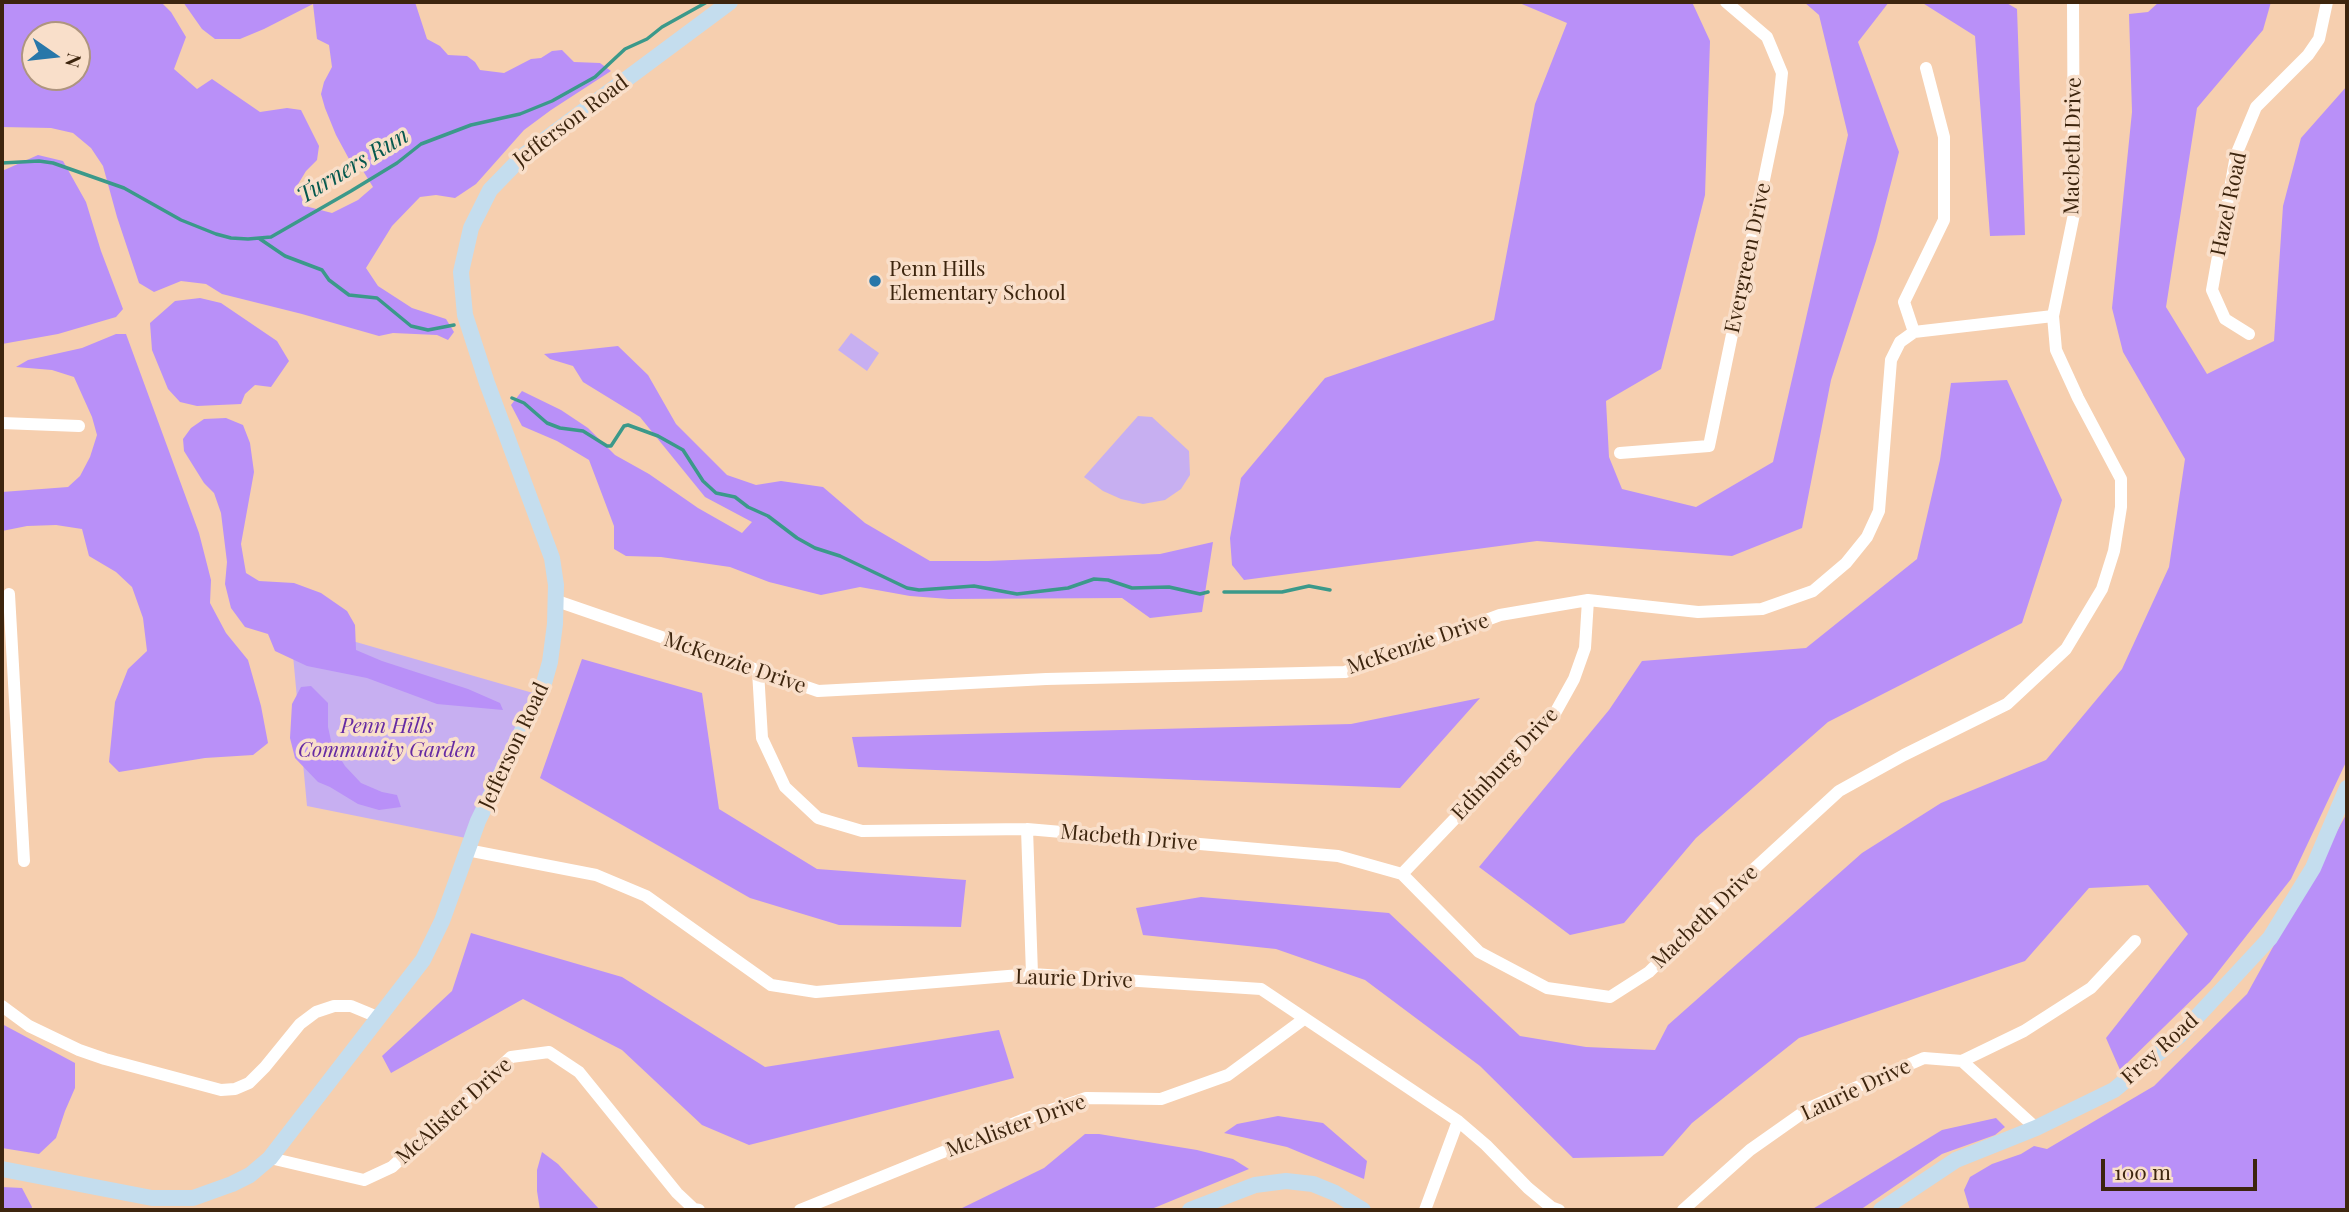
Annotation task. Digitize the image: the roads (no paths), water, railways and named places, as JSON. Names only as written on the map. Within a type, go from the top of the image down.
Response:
[{"type":"street","name":"Jefferson Road","points":[[2,1169],[129,1195],[175,1199],[212,1193],[232,1184],[250,1175],[270,1158],[423,960],[446,911],[467,849],[491,794],[545,683],[553,647],[556,601],[555,572],[548,542],[487,383],[466,316],[461,272],[467,241],[476,215],[490,190],[523,156],[730,2]]},
{"type":"street","name":"Evergreen Drive","points":[[1620,453],[1709,446],[1779,112],[1782,73],[1767,37],[1726,2]]},
{"type":"street","name":"Macbeth Drive","points":[[758,671],[762,738],[785,787],[818,818],[862,831],[1027,829],[1338,856],[1402,874],[1479,952],[1548,988],[1610,997],[1649,972],[1730,891],[1839,791],[2007,704],[2066,649],[2102,589],[2114,551],[2121,508],[2122,479],[2078,398],[2056,350],[2053,316],[2074,214],[2073,2]]},
{"type":"street","name":"Hazel Road","points":[[2249,334],[2225,319],[2212,290],[2236,155],[2256,107],[2308,55],[2319,39],[2327,2]]},
{"type":"street","points":[[1926,68],[1944,137],[1944,220],[1904,302],[1914,332],[2053,316]]},
{"type":"street","name":"McKenzie Drive","points":[[556,601],[818,691],[1046,679],[1345,672],[1500,615],[1588,600],[1698,612],[1762,609],[1813,591],[1846,564],[1867,537],[1878,511],[1891,360],[1900,342],[1914,332]]},
{"type":"street","points":[[2,423],[79,426]]},
{"type":"street","points":[[9,594],[24,861]]},
{"type":"street","name":"Edinburg Drive","points":[[1402,874],[1554,715],[1574,679],[1585,648],[1588,600]]},
{"type":"street","points":[[2,729],[16,728]]},
{"type":"street","name":"Frey Road","points":[[1881,1210],[1956,1160],[2036,1128],[2114,1090],[2180,1035],[2270,938],[2313,868],[2347,788]]},
{"type":"street","points":[[1027,829],[1032,974]]},
{"type":"street","name":"Laurie Drive","points":[[467,849],[596,874],[646,896],[771,985],[816,992],[1032,974],[1261,989],[1458,1121],[1528,1188],[1551,1207],[1559,1210]]},
{"type":"street","points":[[2036,1128],[1962,1061],[2024,1031],[2091,988],[2135,940]]},
{"type":"street","points":[[2,1006],[29,1026],[79,1050],[221,1090],[242,1087],[256,1077],[300,1024],[316,1012],[334,1006],[351,1006],[380,1017]]},
{"type":"street","name":"McAlister Drive","points":[[800,1210],[1022,1120],[1086,1098],[1161,1099],[1228,1076],[1304,1019]]},
{"type":"street","name":"McAlister Drive","points":[[270,1158],[364,1181],[391,1167],[510,1057],[549,1052],[579,1072],[677,1193],[694,1209],[699,1210]]},
{"type":"street","name":"Laurie Drive","points":[[1683,1210],[1750,1150],[1811,1107],[1924,1058],[1962,1061]]},
{"type":"street","points":[[1425,1210],[1458,1121]]},
{"type":"street","points":[[1190,1210],[1255,1185],[1286,1181],[1313,1184],[1335,1193],[1363,1210]]},
{"type":"waterway","name":"Turners Run","points":[[2,163],[53,163],[124,188],[181,220],[216,234],[248,239],[271,237],[397,163],[421,144],[471,125],[520,114],[552,101],[595,77],[625,49],[647,39],[662,27],[707,2]]},
{"type":"waterway","points":[[260,239],[285,256],[322,270],[329,280],[349,295],[377,298],[411,326],[428,330],[454,325]]},
{"type":"waterway","points":[[512,398],[524,403],[547,423],[583,431],[607,446],[611,446],[624,426],[628,425],[658,436],[683,450],[703,481],[716,493],[735,497],[815,548],[840,556],[907,588],[919,590],[974,586],[1017,594],[1068,588],[1094,579],[1108,580],[1132,588],[1169,587],[1200,594],[1208,592]]},
{"type":"waterway","points":[[1224,592],[1282,592],[1309,586],[1330,590]]},
{"type":"place","name":"Penn Hills Elementary School","points":[[875,281]]},
{"type":"park label","name":"Penn Hills Community Garden","points":[[387,738]]}]
